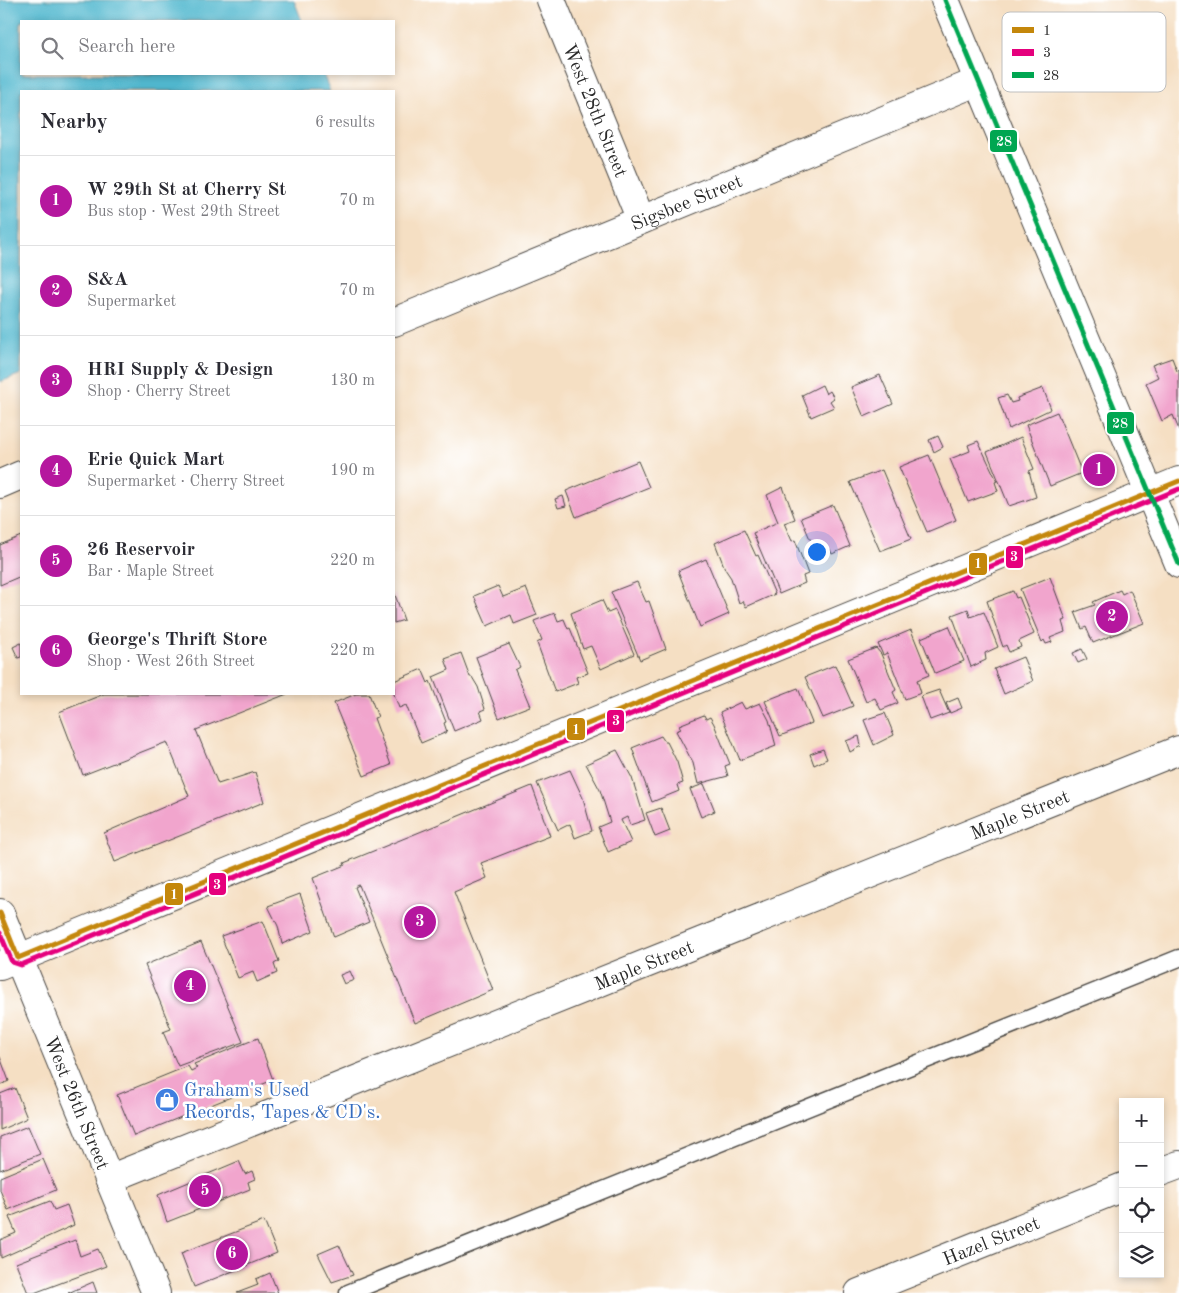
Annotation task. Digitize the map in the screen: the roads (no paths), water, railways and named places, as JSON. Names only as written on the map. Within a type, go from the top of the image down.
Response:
[{"type":"street","name":"West 28th Street","points":[[551,0],[641,220]]},
{"type":"street","points":[[945,0],[1179,564]]},
{"type":"street","name":"Sigsbee Street","points":[[395,322],[978,81]]},
{"type":"street","points":[[0,484],[20,475]]},
{"type":"street","points":[[9,962],[1179,481]]},
{"type":"street","name":"Maple Street","points":[[109,1179],[1179,750]]},
{"type":"street","name":"West 26th Street","points":[[0,913],[9,962],[109,1179],[156,1293]]},
{"type":"street","points":[[1164,1171],[1179,1165]]},
{"type":"street","name":"Hazel Street","points":[[859,1293],[1121,1188]]},
{"type":"lane","points":[[348,1293],[1179,958]]},
{"type":"water","points":[[0,0],[294,0],[302,20],[20,20],[20,75],[323,75],[330,90],[20,90],[20,374],[0,382]]},
{"type":"place","name":"W 29th St at Cherry St","points":[[1099,470]]},
{"type":"place","name":"S&A","points":[[1112,617]]},
{"type":"place","name":"HRI Supply & Design","points":[[420,922]]},
{"type":"place","name":"Erie Quick Mart","points":[[190,986]]},
{"type":"place","name":"Graham's Used Records, Tapes & CD's.","points":[[167,1100]]},
{"type":"place","name":"26 Reservoir","points":[[205,1191]]},
{"type":"place","name":"George's Thrift Store","points":[[232,1254]]}]
